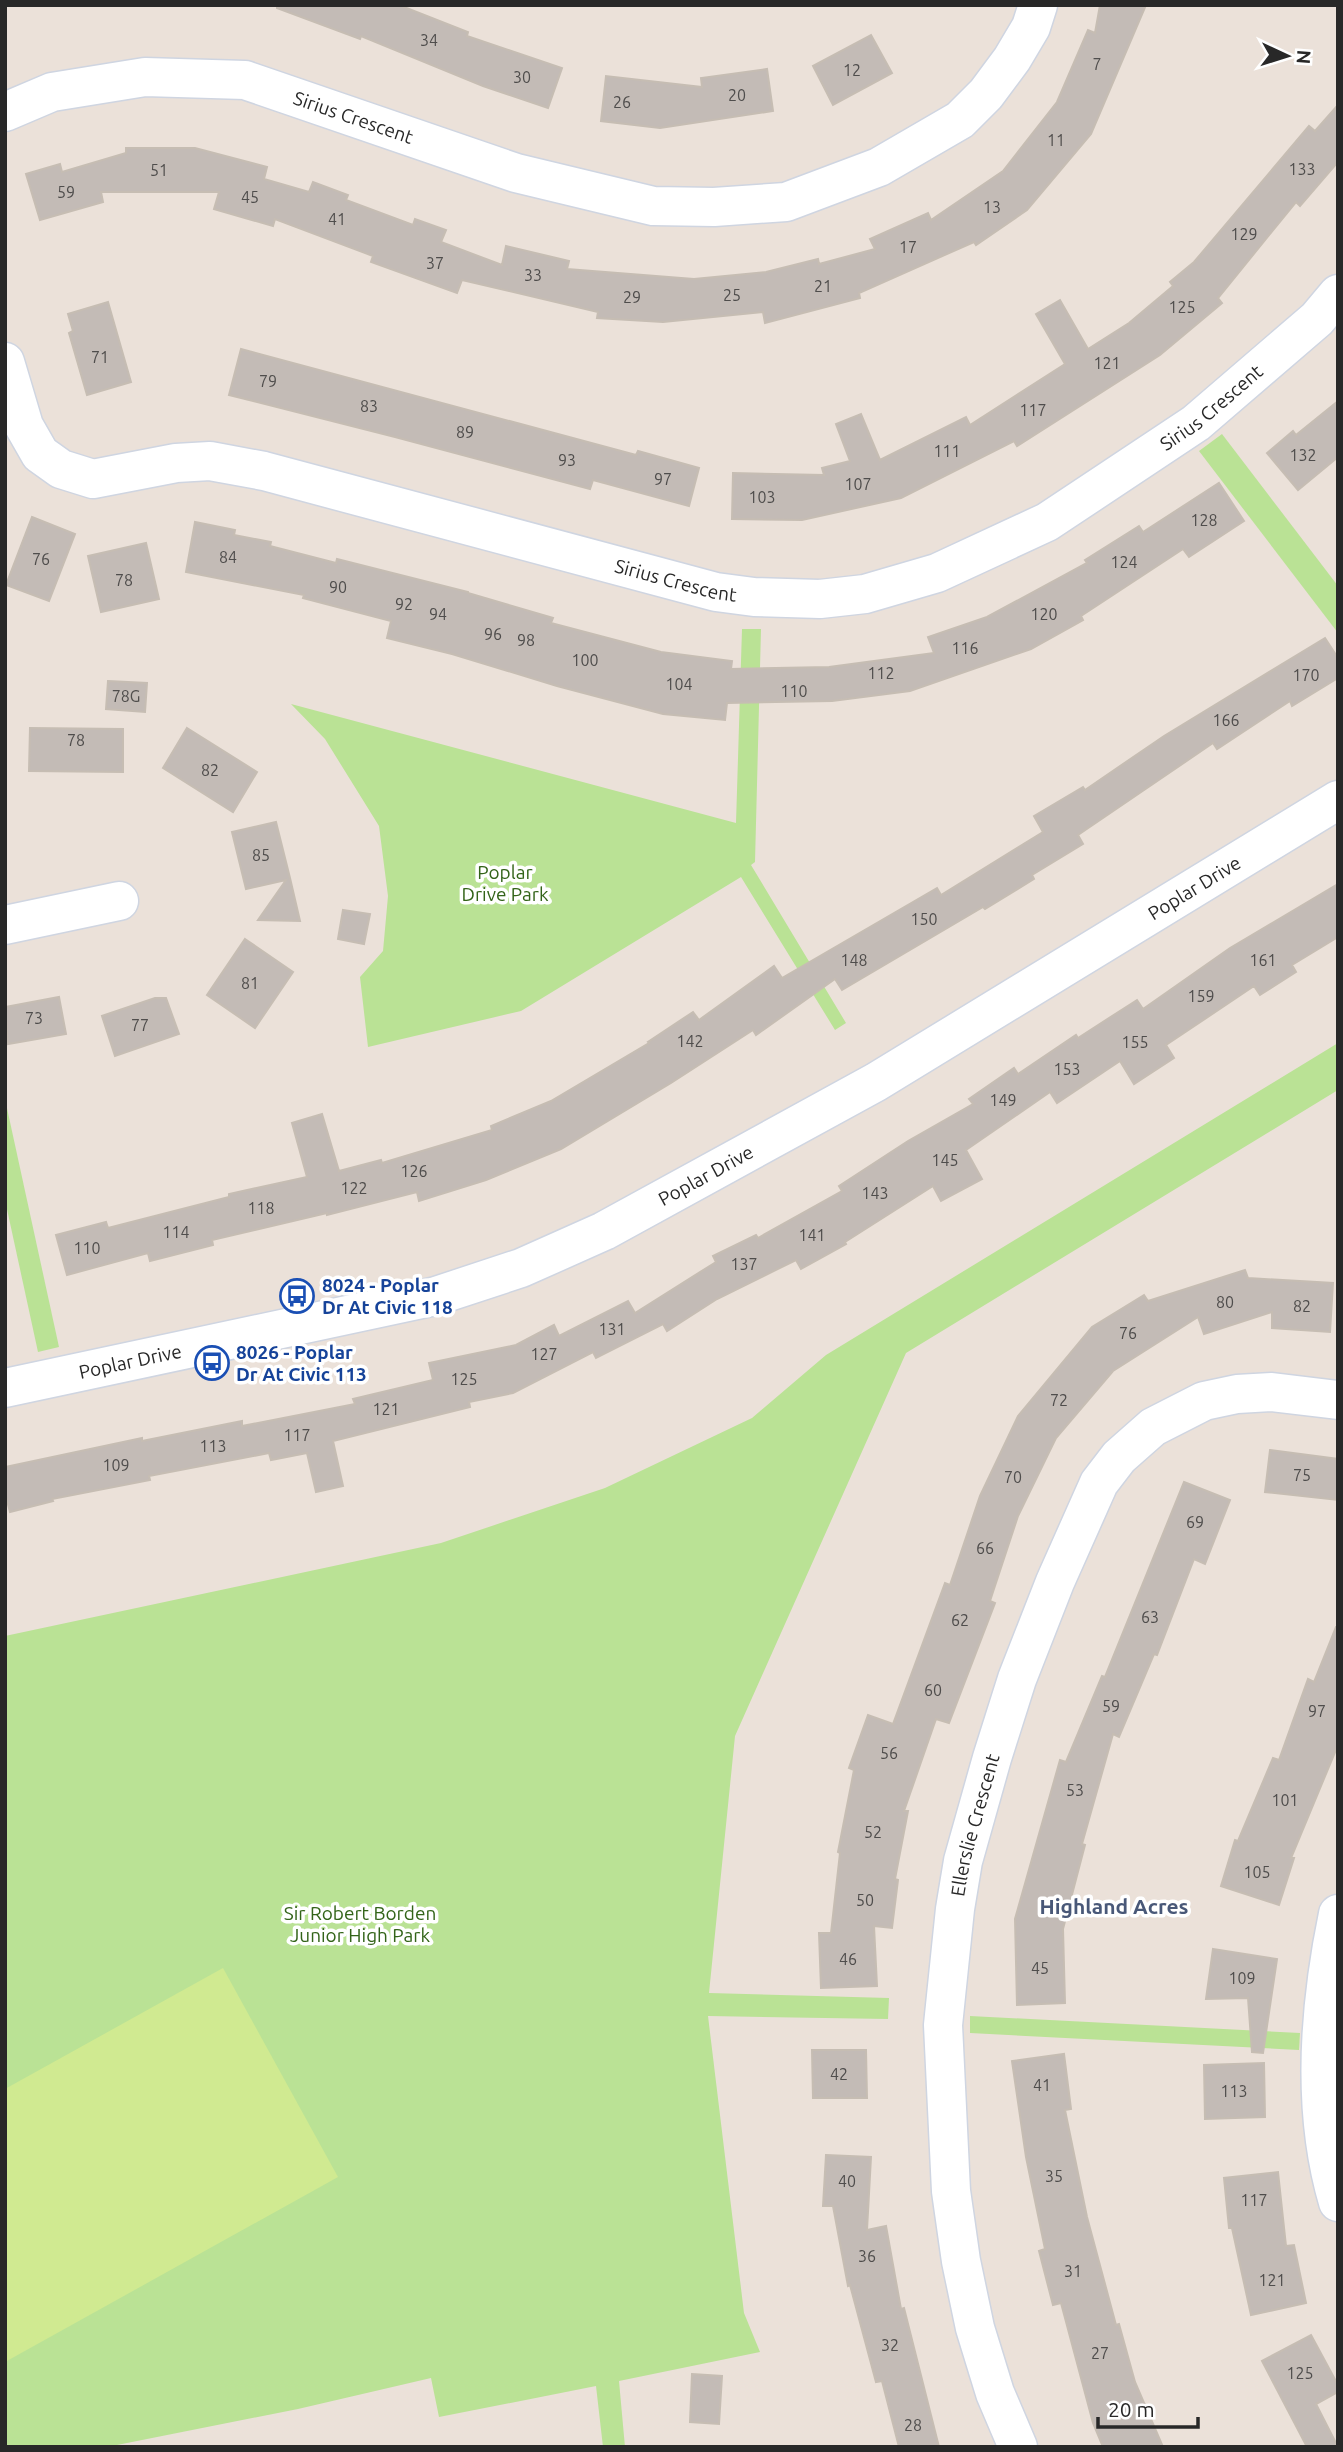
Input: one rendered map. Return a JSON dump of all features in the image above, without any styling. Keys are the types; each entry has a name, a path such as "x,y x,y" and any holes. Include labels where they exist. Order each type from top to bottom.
{"street":[{"name":"Sirius Crescent","path":"5,112 52,92 145,77 245,80 516,173 653,206 714,207 786,202 879,167 960,120 986,94 1012,59 1031,27 1038,5"},
{"name":"Sirius Crescent","path":"5,362 24,426 40,454 61,469 93,479 176,463 210,461 264,471 716,592 754,597 820,599 866,594 937,573 1047,522 1196,423 1317,319 1338,294"},
{"name":"Poplar Drive","path":"5,1388 436,1296 521,1268 604,1231 876,1082 1338,800"},
{"path":"5,925 119,901"},
{"name":"Ellerslie Crescent","path":"1017,2447 995,2393 975,2328 961,2261 951,2191 943,2025 954,1909 963,1861 992,1758 1017,1679 1055,1582 1099,1483 1118,1457 1153,1427 1203,1401 1237,1394 1272,1392 1338,1400"},
{"path":"1338,1914 1326,1986 1321,2042 1324,2122 1338,2202"}],"green space":[{"path":"1222,434 1338,586 1338,633 1199,451"},
{"name":"Poplar Drive Park","path":"742,629 761,629 755,862 751,865 846,1023 835,1030 741,877 521,1011 368,1047 360,977 383,951 388,896 379,826 325,739 291,704 736,823"},
{"name":"Sir Robert Borden Junior High Park","path":"1338,1043 1338,1090 906,1353 735,1736 709,1993 889,1998 888,2019 708,2016 744,2313 760,2352 619,2381 625,2447 603,2447 596,2386 439,2417 431,2378 298,2409 107,2447 5,2447 5,1636 441,1543 605,1488 752,1418 826,1355"},
{"path":"5,1099 59,1347 38,1352 5,1200"},
{"path":"223,1968 338,2177 5,2362 5,2089"},
{"path":"970,2016 1300,2033 1299,2050 970,2033"}],"building":[{"path":"277,5 399,5 468,32 467,36 562,68 548,108 483,86 361,36 360,39 277,8"},
{"path":"1100,5 1146,5 1091,134 1027,210 976,245 974,242 859,293 860,298 765,323 763,312 663,322 597,318 598,312 462,280 457,293 371,262 373,256 275,219 273,226 214,209 219,192 101,192 103,202 40,220 26,174 60,164 62,172 126,153 126,148 195,148 267,167 264,179 309,192 313,182 348,195 346,200 413,225 415,219 446,230 441,242 502,265 506,246 569,261 567,269 694,279 766,272 818,259 819,264 875,249 870,239 928,213 931,220 1003,171 1057,102 1088,30 1095,33"},
{"path":"871,35 892,73 833,105 813,66"},
{"path":"767,69 773,111 660,128 601,121 606,76 702,87 701,78"},
{"path":"1338,105 1338,162 1300,206 1296,202 1218,298 1222,303 1160,355 1017,446 1014,441 901,498 802,520 732,519 733,473 824,475 822,468 850,461 836,424 861,414 880,460 966,417 970,425 1065,364 1036,314 1060,300 1088,349 1129,323 1173,286 1170,282 1194,262 1309,126 1315,131"},
{"path":"108,302 131,382 87,395 69,333 73,331 68,314"},
{"path":"241,349 636,455 638,451 699,468 689,506 593,480 590,489 229,395"},
{"path":"1338,401 1338,457 1298,490 1267,453 1293,431 1296,435"},
{"path":"1219,483 1244,521 1189,557 1183,549 1081,616 1083,620 1031,649 910,691 832,701 727,703 725,720 663,714 557,686 452,654 387,638 391,621 303,598 304,595 186,572 195,522 235,530 234,535 271,542 270,546 336,563 337,559 468,592 553,618 551,623 661,652 732,661 731,669 829,667 934,653 928,637 987,617 1087,563 1085,560 1139,526 1143,532"},
{"path":"32,517 75,534 49,601 6,585"},
{"path":"146,543 159,599 101,612 88,556"},
{"path":"1325,638 1338,658 1338,678 1292,706 1290,701 1217,749 1213,743 1078,835 1083,844 1032,875 1034,879 985,909 983,907 842,990 835,979 756,1035 753,1030 561,1149 486,1180 419,1201 417,1192 212,1240 213,1245 150,1261 148,1253 67,1275 56,1235 106,1222 108,1228 229,1197 229,1194 307,1177 292,1123 322,1114 339,1171 381,1160 382,1163 492,1130 491,1126 551,1101 649,1043 693,1012 699,1020 774,966 782,978 937,888 941,895 1043,832 1034,816 1083,787 1085,790 1164,736"},
{"path":"108,681 147,683 145,712 106,709"},
{"path":"30,728 123,729 123,772 29,771"},
{"path":"187,728 257,772 233,812 163,768"},
{"path":"276,822 300,921 258,920 286,880 246,889 232,832"},
{"path":"1338,884 1338,937 1292,965 1296,972 1260,995 1254,986 1166,1045 1174,1058 1134,1084 1120,1061 1057,1103 1050,1092 966,1150 982,1179 941,1201 933,1186 845,1242 846,1244 801,1269 796,1260 717,1299 667,1331 663,1324 596,1358 593,1352 513,1393 469,1402 470,1407 333,1441 343,1486 316,1492 307,1453 271,1460 269,1453 149,1476 150,1480 52,1499 53,1501 10,1512 5,1493 5,1467 142,1438 142,1441 242,1421 242,1426 355,1404 353,1399 433,1380 429,1363 516,1345 554,1325 559,1336 628,1301 635,1313 716,1262 713,1256 756,1235 758,1238 842,1191 839,1186 908,1141 973,1104 969,1099 1014,1068 1018,1074 1076,1035 1078,1038 1137,1000 1143,1009 1230,948"},
{"path":"343,910 370,914 364,944 338,939"},
{"path":"245,939 293,972 255,1028 207,995"},
{"path":"59,997 66,1034 8,1044 5,1007"},
{"path":"155,998 166,998 179,1034 115,1056 102,1016"},
{"path":"1245,1270 1248,1278 1333,1283 1330,1332 1272,1328 1272,1312 1204,1334 1198,1317 1113,1371 1056,1438 1018,1516 990,1601 995,1603 949,1723 936,1719 904,1811 908,1811 895,1879 898,1880 892,1928 874,1926 877,1986 821,1988 819,1933 831,1933 838,1852 854,1770 849,1768 868,1715 893,1724 945,1583 950,1585 980,1496 1018,1416 1092,1327 1144,1295 1148,1301"},
{"path":"1270,1450 1338,1459 1338,1500 1265,1492"},
{"path":"1184,1482 1230,1500 1205,1564 1194,1559 1157,1655 1154,1654 1119,1737 1113,1734 1082,1844 1085,1845 1063,1929 1065,2003 1017,2005 1015,1919 1060,1760 1066,1762 1102,1676 1105,1677"},
{"path":"1336,1627 1338,1745 1291,1858 1294,1858 1279,1905 1221,1886 1235,1840 1238,1841 1273,1758 1279,1760 1308,1679 1314,1682"},
{"path":"1213,1949 1277,1959 1263,2053 1252,2052 1248,1998 1206,1999"},
{"path":"812,2050 866,2050 867,2098 813,2098"},
{"path":"1064,2054 1071,2109 1065,2110 1087,2217 1116,2325 1119,2324 1135,2382 1163,2447 1103,2447 1093,2423 1061,2303 1053,2305 1039,2251 1045,2249 1026,2157 1012,2061"},
{"path":"1264,2063 1265,2117 1205,2119 1204,2065"},
{"path":"826,2155 871,2157 867,2230 886,2226 901,2309 904,2308 939,2447 899,2447 882,2381 876,2382 850,2285 848,2286 833,2206 823,2206"},
{"path":"1278,2172 1286,2246 1294,2245 1306,2303 1251,2315 1232,2228 1229,2228 1224,2178"},
{"path":"1311,2335 1338,2385 1338,2392 1316,2404 1338,2447 1307,2447 1262,2361"},
{"path":"692,2374 722,2376 719,2424 690,2422"}],"place":[{"name":"8024 - Poplar Dr At Civic 118","path":"297,1296"},
{"name":"8026 - Poplar Dr At Civic 113","path":"212,1363"}],"district":[{"name":"Highland Acres","path":"1114,1906"}]}
